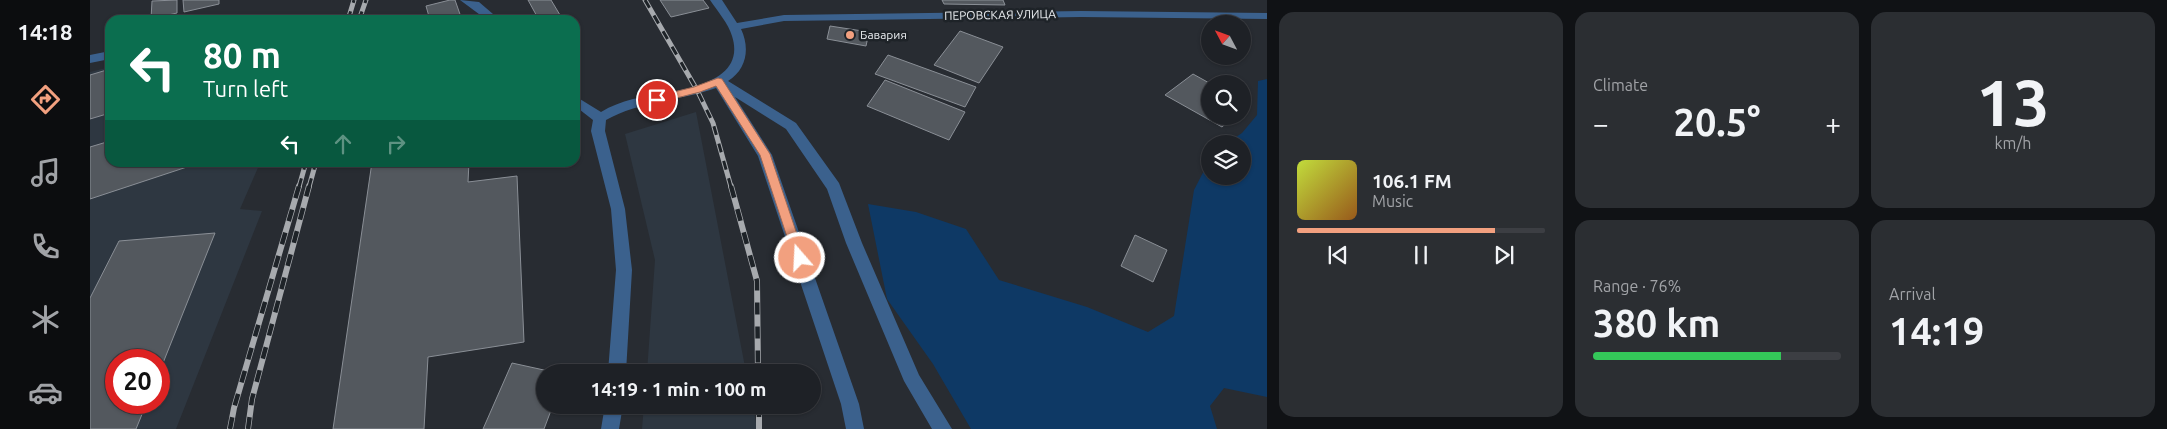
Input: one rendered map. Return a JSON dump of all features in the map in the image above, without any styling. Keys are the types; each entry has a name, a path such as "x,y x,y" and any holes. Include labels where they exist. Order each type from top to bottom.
{"street":[{"path":"466,0 475,4 488,15"},
{"path":"600,118 620,106 675,96 718,81 732,72 739,58 740,44 734,27 716,0"},
{"path":"1077,0 1081,14"},
{"name":"ПЕРОВСКАЯ УЛИЦА","path":"734,27 784,18 1081,14 1267,16"},
{"path":"90,59 105,56"},
{"path":"718,81 765,154 850,404 855,429"},
{"path":"718,81 791,126 834,187 854,243 913,381 943,429"},
{"path":"580,104 600,118"},
{"path":"600,118 598,131 618,210 624,270 618,364"},
{"path":"610,429 612,414"}],"shaded area":[{"path":"105,68 105,167 258,167 240,209 262,211 176,429 90,429 90,72"},
{"path":"1267,79 1267,397 1224,388 1210,406 1217,429 971,429 933,364 887,299 868,204 916,212 966,229 999,280 1087,307 1148,332 1174,316 1194,190 1201,176 1201,185 1251,185 1251,135 1239,135 1249,125 1251,125 1257,115 1258,81"},
{"path":"696,112 744,364 648,364 655,260 625,134"},
{"path":"643,414 754,414 757,429 642,429"}],"building":[{"path":"177,0 177,13 151,15 152,1"},
{"path":"183,0 219,0 219,4 184,12"},
{"path":"455,0 460,15 429,15 426,6"},
{"path":"528,0 551,0 560,15 536,15"},
{"path":"660,0 703,0 709,8 671,17"},
{"path":"942,0 1003,0 1005,5 944,4"},
{"path":"830,26 869,32 866,46 827,39"},
{"path":"960,31 1003,47 979,83 934,65"},
{"path":"888,55 976,87 965,107 875,74"},
{"path":"105,70 105,114 90,119 90,75"},
{"path":"1193,74 1201,78 1201,115 1165,95"},
{"path":"885,80 965,112 949,140 867,106"},
{"path":"105,142 105,167 187,167 90,199 90,147"},
{"path":"371,167 469,167 468,182 517,176 524,342 428,357 424,429 333,429"},
{"path":"215,233 169,349 105,349 105,414 142,414 136,429 90,429 90,298 119,241"},
{"path":"1135,235 1167,250 1153,282 1121,266"},
{"path":"512,363 536,368 536,414 550,414 544,429 483,429"}],"railway":[{"path":"350,15 354,0"},
{"path":"361,15 366,0"},
{"path":"645,0 697,90 713,123 731,187"},
{"path":"299,187 305,167"},
{"path":"309,187 315,167"},
{"path":"230,429 234,408 299,186"},
{"path":"248,429 252,399 309,186"},
{"path":"731,186 757,281 758,364"},
{"path":"759,414 759,429"}],"place":[{"name":"Бавария","path":"850,35"}],"route":[{"path":"657,100 697,90 718,81 765,154 800,258"}]}
